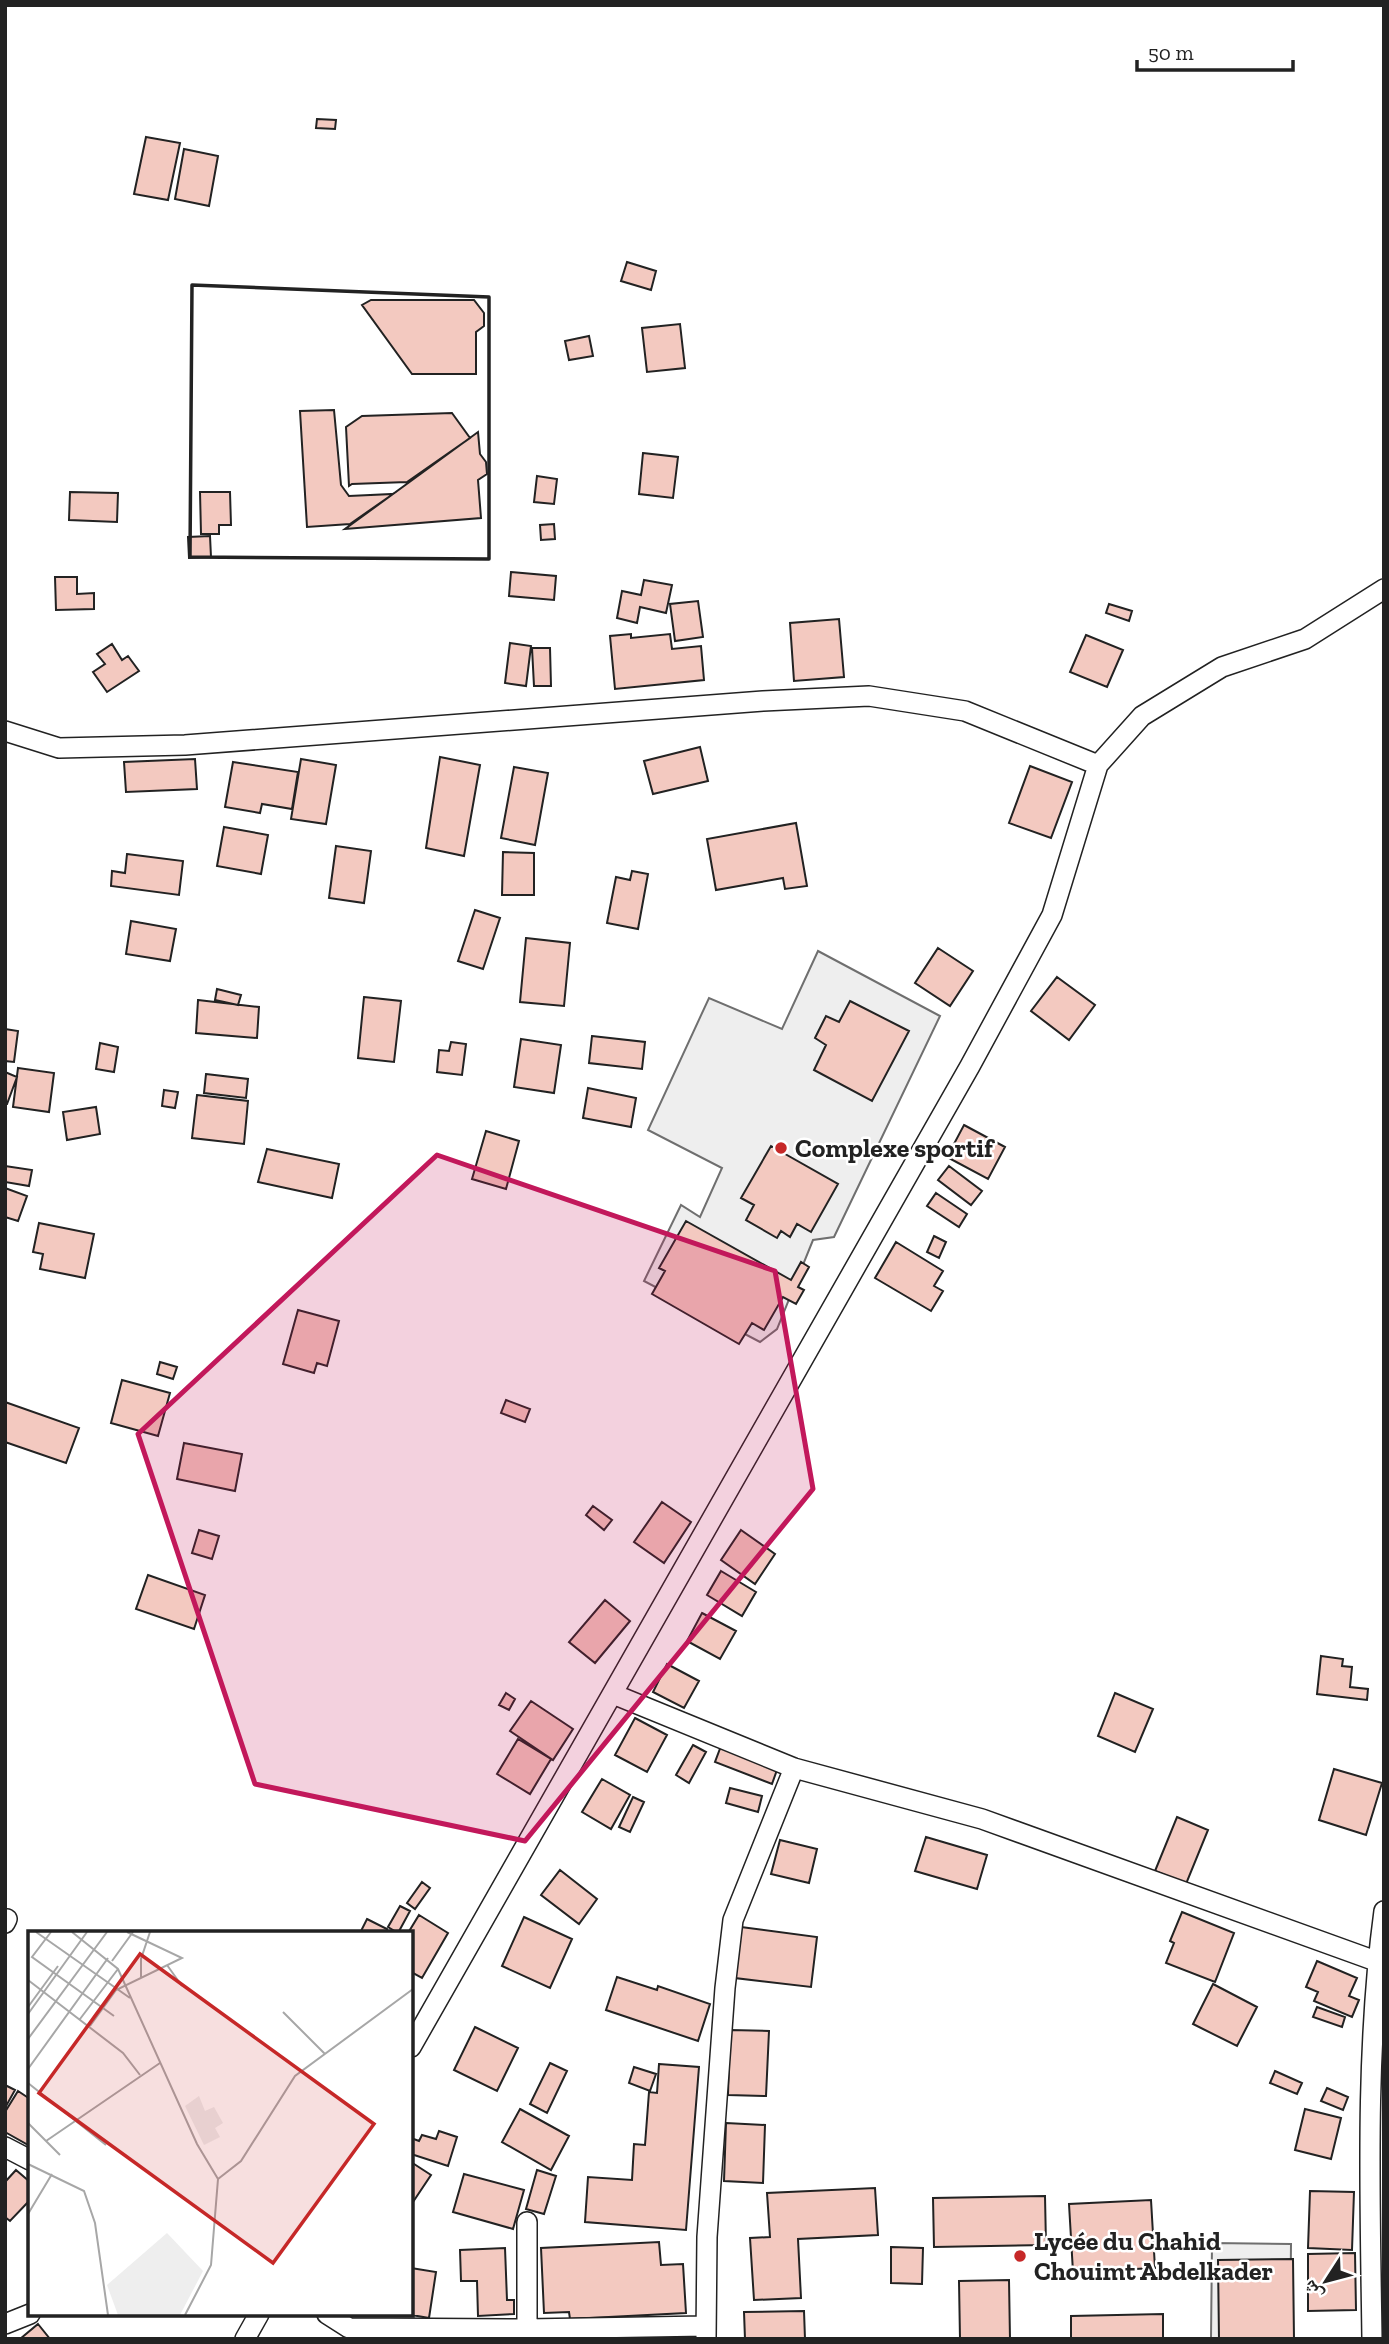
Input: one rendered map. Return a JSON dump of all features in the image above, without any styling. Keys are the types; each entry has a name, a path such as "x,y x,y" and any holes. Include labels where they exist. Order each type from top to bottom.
{"street":[{"path":"413,2044 970,1066 1052,915 1098,765 1143,716 1222,667 1305,639 1384,589"},
{"path":"5,731 59,748 186,744 763,701 869,696 965,711 1098,765"},
{"path":"613,1694 794,1768 982,1819 1380,1963"},
{"path":"330,2316 349,2327 527,2334 705,2333 707,2236 725,1989 733,1920 794,1768"},
{"path":"1371,2339 1370,2153 1384,1911"},
{"path":"5,2147 28,2159"},
{"path":"527,2222 527,2334"},
{"path":"5,2324 28,2315"},
{"path":"246,2339 258,2316"}],"highlighted area":[{"path":"437,1155 775,1271 813,1489 525,1841 255,1784 138,1434"}],"shaded area":[{"name":"Complexe sportif","path":"818,951 940,1016 834,1237 813,1240 777,1329 760,1342 644,1281 681,1205 700,1217 722,1168 648,1130 709,998 782,1029"},
{"path":"1212,2243 1291,2244 1290,2339 1211,2339"}],"building":[{"path":"317,119 336,120 335,129 316,128"},
{"path":"146,137 180,143 168,200 134,194"},
{"path":"184,149 218,156 209,206 175,199"},
{"path":"627,262 656,271 651,290 621,281"},
{"path":"371,300 474,300 484,313 484,326 476,332 476,374 412,374 362,305"},
{"path":"680,324 685,368 647,372 642,328"},
{"path":"589,336 593,356 569,360 565,341"},
{"path":"334,410 341,485 349,496 393,494 350,524 307,527 300,411"},
{"path":"452,413 470,438 407,482 349,486 346,427 362,416"},
{"path":"478,432 480,454 486,462 487,474 478,480 481,518 345,529"},
{"path":"643,453 678,457 673,498 639,494"},
{"path":"537,476 557,479 554,504 534,502"},
{"path":"70,492 118,493 117,522 69,520"},
{"path":"200,492 230,492 231,525 219,525 219,534 201,534"},
{"path":"554,524 555,539 541,540 540,525"},
{"path":"210,536 211,557 189,558 188,537"},
{"path":"511,572 556,576 554,600 509,596"},
{"path":"55,577 77,577 77,594 94,593 94,609 56,610"},
{"path":"644,580 672,585 666,613 640,607 637,623 617,618 622,591 641,595"},
{"path":"698,601 703,637 675,641 670,604"},
{"path":"1109,604 1132,611 1129,621 1106,613"},
{"path":"839,619 844,677 794,681 790,623"},
{"path":"631,634 631,638 670,634 672,649 701,646 704,680 615,689 610,636"},
{"path":"1086,635 1123,650 1107,687 1070,672"},
{"path":"510,643 531,646 526,686 505,683"},
{"path":"112,644 122,660 128,656 139,671 107,692 93,672 105,664 97,654"},
{"path":"532,648 550,648 551,686 534,686"},
{"path":"700,747 708,781 653,794 644,761"},
{"path":"440,757 480,765 464,856 426,848"},
{"path":"195,759 197,789 126,792 124,762"},
{"path":"301,759 336,765 326,824 291,819"},
{"path":"233,762 298,772 292,809 262,804 260,813 225,807"},
{"path":"1030,766 1072,782 1051,838 1009,823"},
{"path":"514,767 548,773 535,845 501,838"},
{"path":"796,823 807,886 785,889 783,878 716,890 707,839"},
{"path":"224,827 268,835 261,874 217,866"},
{"path":"336,846 371,851 364,903 329,898"},
{"path":"503,852 534,853 534,895 502,895"},
{"path":"127,854 183,861 179,895 111,886 112,871 125,873"},
{"path":"632,871 648,874 638,929 607,923 616,877 630,880"},
{"path":"475,910 500,918 483,969 458,961"},
{"path":"131,921 176,929 170,961 126,954"},
{"path":"526,938 570,943 564,1006 520,1002"},
{"path":"938,948 973,971 950,1006 915,983"},
{"path":"1057,977 1095,1005 1069,1040 1031,1011"},
{"path":"217,989 241,995 238,1005 215,1000"},
{"path":"364,997 401,1001 394,1062 358,1058"},
{"path":"198,1000 259,1007 257,1038 196,1033"},
{"path":"850,1001 909,1031 872,1101 814,1070 826,1045 815,1038 826,1016 839,1022"},
{"path":"5,1029 18,1031 14,1062 5,1061"},
{"path":"592,1036 645,1042 642,1069 589,1063"},
{"path":"521,1039 561,1045 554,1093 514,1087"},
{"path":"451,1042 466,1044 462,1075 437,1072 439,1050 449,1051"},
{"path":"100,1043 118,1047 114,1072 96,1069"},
{"path":"18,1068 54,1073 49,1112 13,1107"},
{"path":"5,1072 17,1077 7,1104 5,1104"},
{"path":"206,1074 248,1079 246,1098 204,1093"},
{"path":"588,1088 636,1098 631,1127 583,1118"},
{"path":"164,1090 178,1092 175,1108 162,1106"},
{"path":"197,1095 248,1101 244,1144 192,1138"},
{"path":"96,1107 100,1134 67,1140 63,1112"},
{"path":"964,1125 1005,1147 988,1179 947,1157"},
{"path":"486,1131 519,1141 506,1189 472,1179"},
{"path":"771,1146 838,1184 811,1232 797,1224 790,1237 781,1231 777,1238 746,1220 754,1205 741,1198"},
{"path":"267,1149 339,1164 332,1198 258,1182"},
{"path":"5,1166 32,1170 29,1186 5,1182"},
{"path":"949,1166 982,1191 971,1205 938,1180"},
{"path":"5,1188 27,1196 18,1221 5,1217"},
{"path":"936,1193 967,1214 959,1227 927,1206"},
{"path":"686,1221 791,1280 801,1262 809,1267 798,1287 804,1290 796,1304 783,1297 764,1330 752,1323 739,1344 652,1294 665,1271 659,1268"},
{"path":"39,1223 94,1234 85,1278 40,1269 43,1254 33,1252"},
{"path":"934,1236 946,1242 939,1258 927,1252"},
{"path":"896,1242 943,1271 934,1286 943,1291 931,1311 875,1278"},
{"path":"298,1310 339,1321 327,1366 317,1363 314,1373 283,1364"},
{"path":"160,1362 177,1367 173,1379 157,1374"},
{"path":"122,1380 170,1393 158,1436 111,1423"},
{"path":"506,1400 530,1409 525,1422 501,1413"},
{"path":"5,1402 79,1428 66,1463 5,1442"},
{"path":"184,1443 242,1454 235,1491 177,1479"},
{"path":"662,1502 691,1522 664,1563 634,1542"},
{"path":"593,1506 612,1520 604,1530 586,1515"},
{"path":"199,1530 219,1536 212,1559 192,1553"},
{"path":"741,1530 775,1554 755,1584 721,1560"},
{"path":"721,1571 756,1592 742,1616 707,1595"},
{"path":"148,1575 205,1595 194,1629 136,1609"},
{"path":"605,1600 630,1621 595,1663 569,1642"},
{"path":"702,1613 736,1631 720,1659 687,1641"},
{"path":"1321,1656 1343,1659 1342,1666 1352,1667 1350,1687 1368,1689 1367,1700 1317,1694"},
{"path":"667,1664 699,1681 684,1708 653,1692"},
{"path":"506,1693 515,1699 509,1710 499,1705"},
{"path":"1115,1693 1153,1709 1135,1752 1098,1736"},
{"path":"531,1701 573,1729 553,1760 510,1731"},
{"path":"635,1718 667,1735 647,1772 615,1755"},
{"path":"518,1739 551,1759 530,1794 497,1774"},
{"path":"693,1745 706,1752 689,1783 676,1775"},
{"path":"721,1746 778,1767 772,1784 715,1762"},
{"path":"1334,1769 1382,1783 1366,1835 1319,1820"},
{"path":"602,1779 630,1795 611,1829 582,1812"},
{"path":"730,1788 762,1796 758,1812 726,1803"},
{"path":"633,1797 644,1802 630,1832 619,1827"},
{"path":"1177,1817 1208,1830 1186,1884 1155,1871"},
{"path":"926,1837 987,1855 977,1889 915,1871"},
{"path":"780,1840 817,1849 809,1883 771,1874"},
{"path":"560,1870 597,1899 579,1924 541,1895"},
{"path":"422,1882 430,1888 415,1909 407,1903"},
{"path":"400,1906 410,1911 399,1931 388,1927"},
{"path":"1182,1912 1234,1933 1215,1982 1166,1963 1174,1943 1170,1941"},
{"path":"419,1915 448,1933 422,1978 413,1973 413,1931 409,1931"},
{"path":"524,1917 572,1939 550,1988 502,1966"},
{"path":"367,1919 387,1929 386,1931 361,1931"},
{"path":"741,1927 817,1937 811,1987 735,1978"},
{"path":"1317,1961 1357,1978 1349,1996 1359,2000 1352,2017 1314,2001 1318,1992 1306,1987"},
{"path":"617,1977 657,1990 658,1986 710,2004 698,2041 606,2010"},
{"path":"1213,1984 1257,2007 1237,2046 1193,2024"},
{"path":"1317,2007 1345,2017 1342,2027 1313,2017"},
{"path":"475,2027 518,2048 497,2091 454,2070"},
{"path":"730,2030 769,2031 766,2096 728,2095"},
{"path":"550,2063 567,2071 547,2113 530,2104"},
{"path":"659,2064 699,2067 686,2230 585,2222 588,2177 632,2180 634,2144 645,2145 649,2092 657,2093"},
{"path":"634,2067 656,2074 650,2091 629,2083"},
{"path":"1275,2071 1302,2083 1297,2094 1270,2083"},
{"path":"5,2085 15,2090 5,2108"},
{"path":"1327,2088 1348,2097 1343,2110 1321,2101"},
{"path":"18,2091 28,2098 28,2145 5,2132 5,2112"},
{"path":"520,2109 569,2136 551,2170 502,2142"},
{"path":"1305,2109 1341,2118 1331,2159 1295,2150"},
{"path":"726,2123 765,2125 763,2183 724,2181"},
{"path":"439,2131 457,2137 448,2166 413,2155 413,2139 419,2141 422,2135 436,2139"},
{"path":"413,2163 431,2175 413,2202"},
{"path":"16,2170 28,2180 28,2202 10,2221 5,2217 5,2182"},
{"path":"537,2170 556,2176 544,2214 526,2209"},
{"path":"464,2174 524,2190 513,2229 453,2212"},
{"path":"875,2188 878,2235 798,2239 801,2298 754,2300 750,2238 770,2237 767,2193"},
{"path":"1310,2191 1354,2192 1352,2250 1308,2248"},
{"path":"1045,2196 1046,2245 934,2247 933,2198"},
{"path":"1151,2200 1155,2268 1073,2272 1069,2204"},
{"path":"659,2242 661,2265 683,2264 686,2313 570,2319 569,2312 544,2313 541,2248"},
{"path":"891,2247 923,2248 922,2284 891,2283"},
{"path":"505,2248 507,2300 514,2300 514,2314 478,2316 477,2281 461,2281 460,2250"},
{"path":"1355,2253 1356,2310 1308,2311 1308,2254"},
{"path":"1293,2259 1294,2339 1219,2339 1218,2260"},
{"path":"413,2268 436,2272 429,2318 413,2315"},
{"path":"1009,2280 1010,2339 960,2339 959,2281"},
{"path":"804,2311 805,2339 745,2339 744,2312"},
{"path":"1163,2314 1163,2339 1071,2339 1071,2316"},
{"path":"38,2324 50,2339 20,2339"}],"wall":[{"path":"192,285 489,297 489,559 190,557 192,285"}],"place":[{"name":"Complexe sportif","path":"781,1148"},
{"name":"Lycée du Chahid Chouimt Abdelkader","path":"1020,2256"}]}
